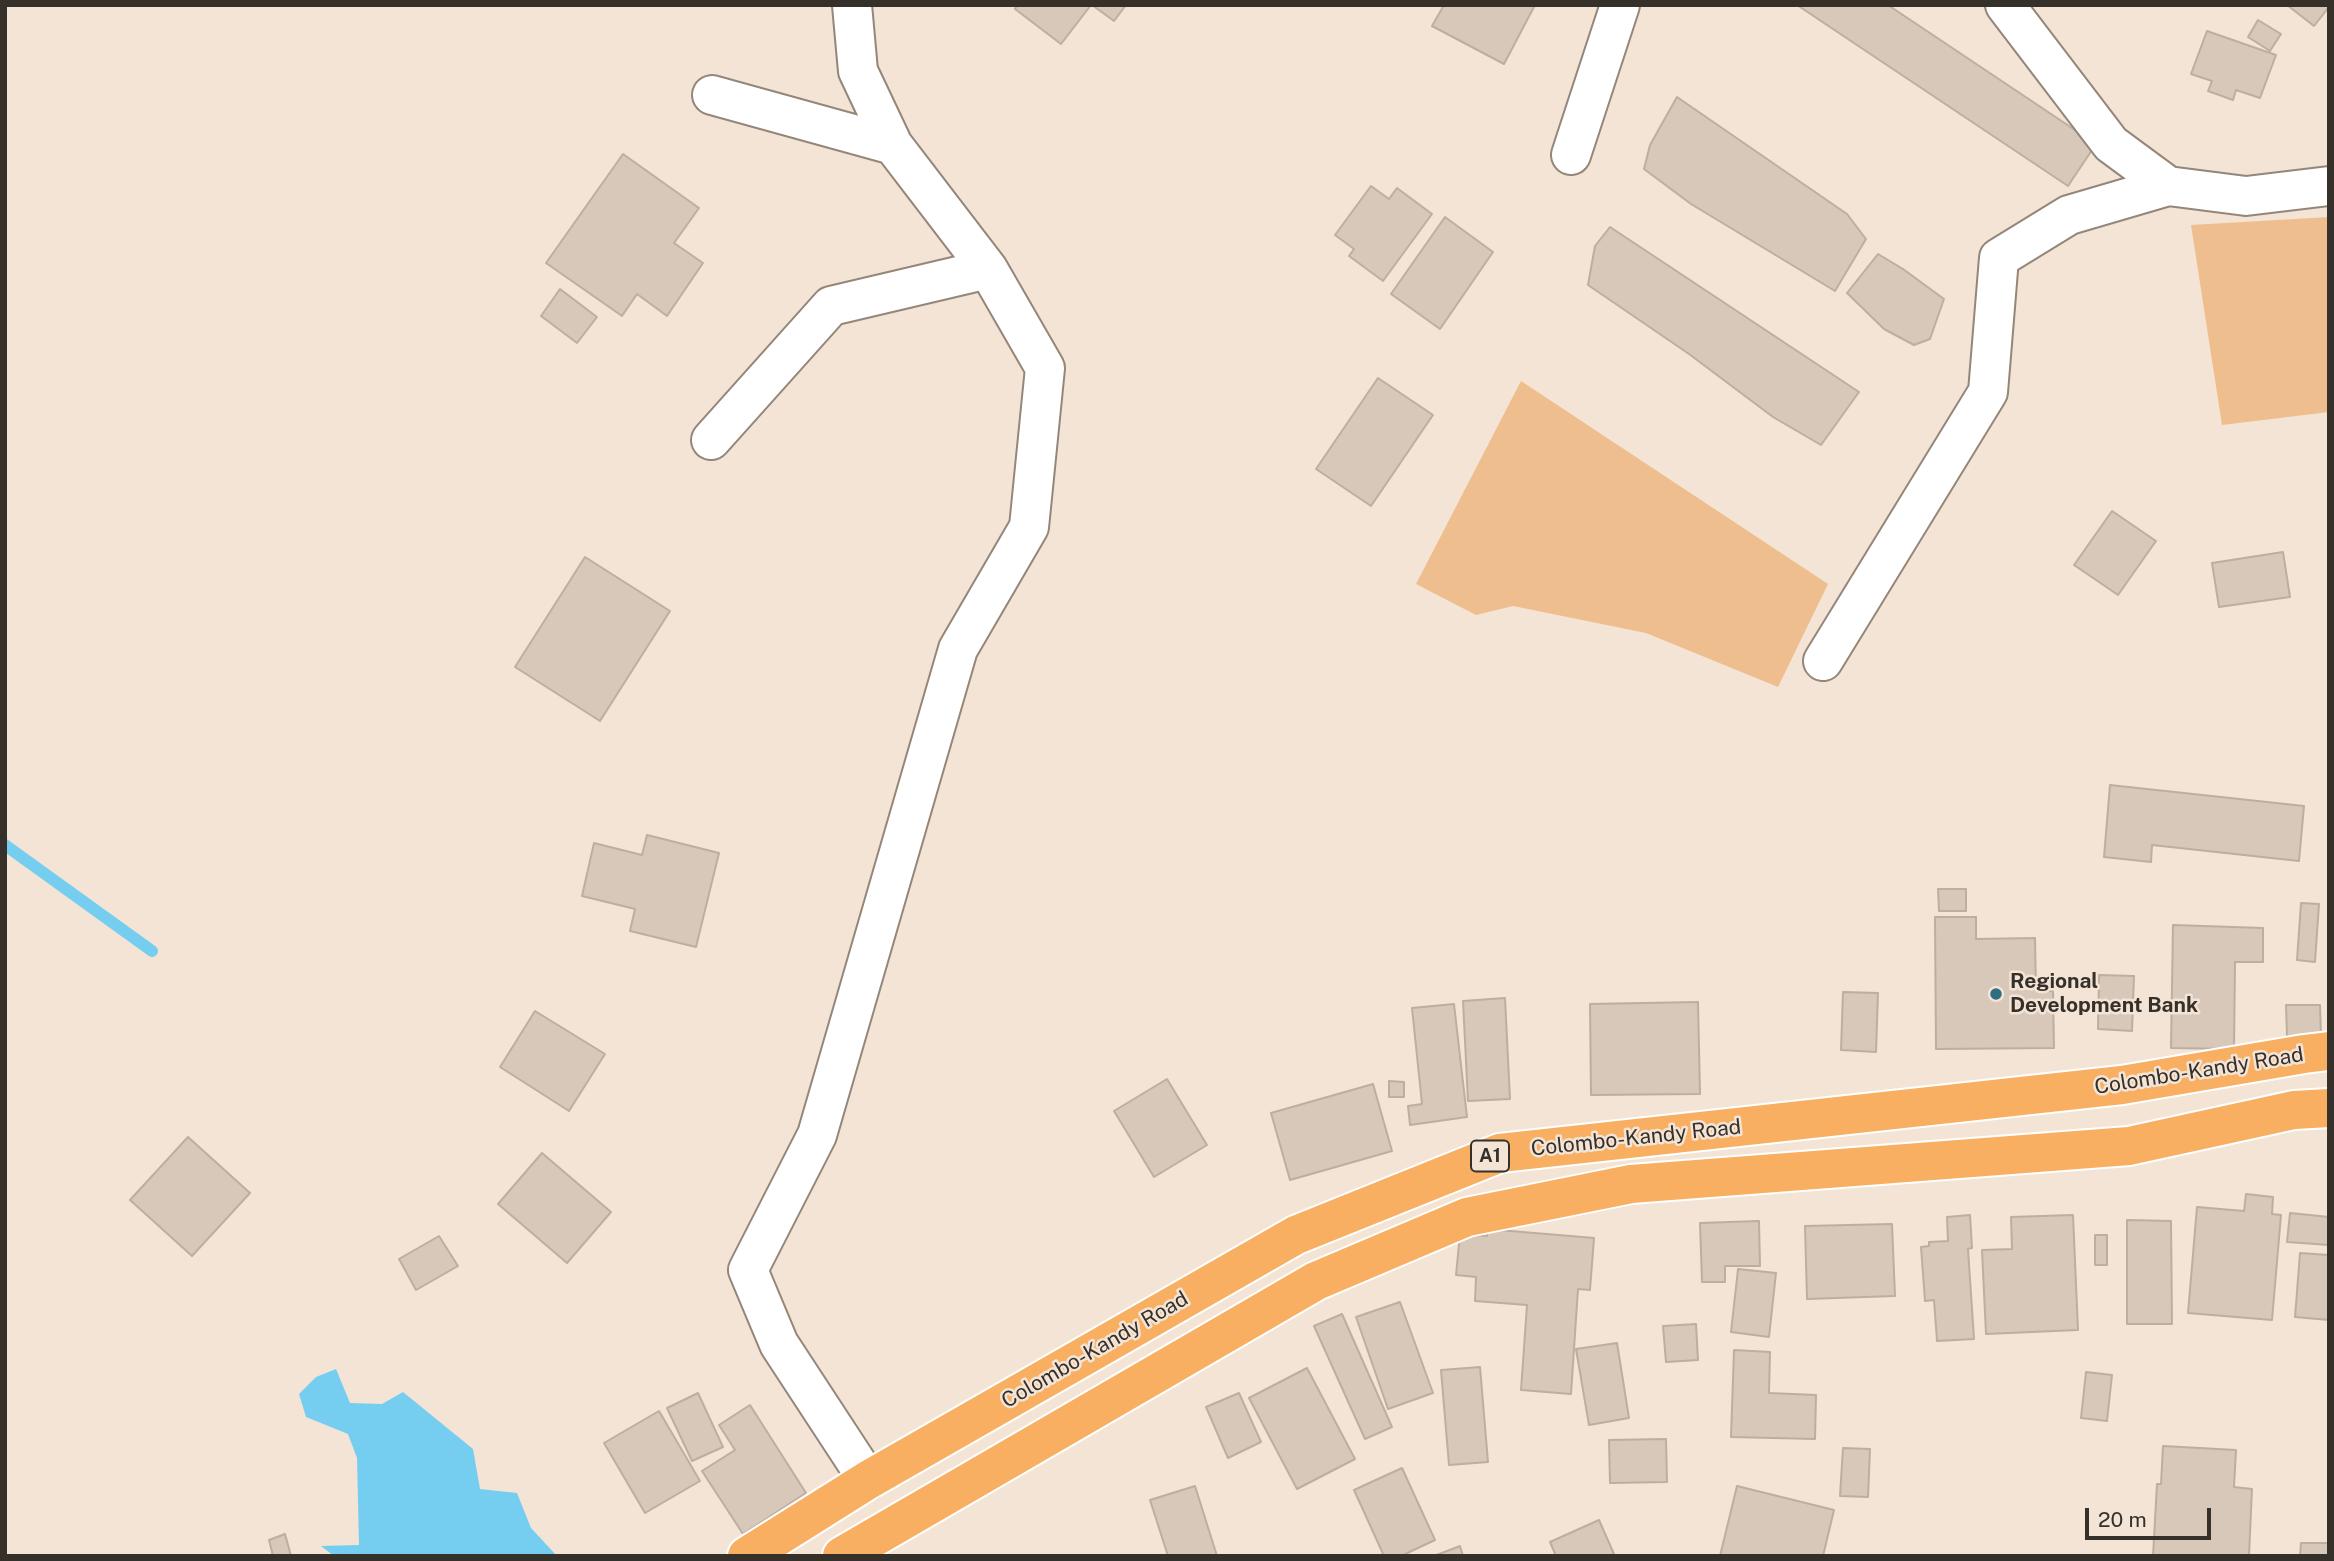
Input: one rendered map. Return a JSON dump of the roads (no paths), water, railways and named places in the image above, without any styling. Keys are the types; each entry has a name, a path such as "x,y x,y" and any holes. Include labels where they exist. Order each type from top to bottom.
{"highway":[{"name":"Colombo-Kandy Road","path":"747,1556 786,1546 868,1480 1296,1235 1500,1153 2122,1085 2329,1051"},
{"path":"2122,1085 2129,1146"},
{"path":"842,1556 1316,1281 1467,1217 1631,1184 2129,1146 2294,1110 2329,1108"}],"street":[{"path":"852,5 858,71 893,145 988,269 1045,368 1028,527 958,649 817,1135 748,1270 779,1344 868,1480"},
{"path":"1571,155 1620,5"},
{"path":"2005,5 2111,144 2168,186"},
{"path":"712,95 893,145"},
{"path":"1823,661 1988,392 1999,258 2068,215 2168,186 2246,196 2329,186"},
{"path":"711,440 831,306 988,269"}],"water":[{"path":"336,1369 350,1403 382,1404 403,1392 473,1449 480,1489 517,1493 531,1528 557,1556 334,1556 321,1546 359,1545 357,1458 348,1434 306,1417 299,1394 316,1377"}],"waterway":[{"path":"5,845 152,951"}],"place":[{"name":"Regional Development Bank","path":"1996,994"}]}
